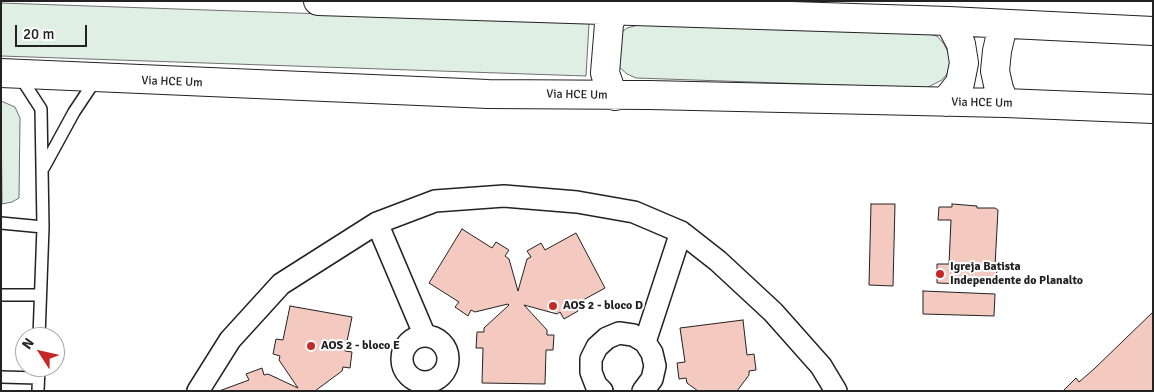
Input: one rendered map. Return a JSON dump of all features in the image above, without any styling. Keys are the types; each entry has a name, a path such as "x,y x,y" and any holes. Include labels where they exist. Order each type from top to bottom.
{"main road":[{"path":"318,1 949,22 1153,31"},
{"path":"614,11 608,24 605,73 615,96"},
{"path":"945,102 960,83 964,63 961,44 949,22"},
{"path":"1003,24 995,71 998,89 1005,103"},
{"name":"Via HCE Um","path":"10,74 488,94 1005,103 1153,109"}],"street":[{"path":"198,391 230,340 282,284 376,223 436,201 504,196 577,202 634,212 680,232 718,261 773,312 821,366 836,391"},
{"path":"376,223 425,336"},
{"path":"644,342 680,232"},
{"path":"602,391 596,385 591,372 591,359 597,346 607,338 620,333 633,335 644,342 652,353 655,366 652,379 643,391"}],"lane":[{"path":"10,74 41,109 43,227 39,327"},
{"path":"43,168 74,112 96,78"},
{"path":"1,223 43,227"},
{"path":"1,295 40,295"},
{"path":"1,377 15,375"},
{"path":"38,377 38,391"}],"green space":[{"path":"1,3 589,23 586,76 1,56"},
{"path":"638,25 929,34 937,36 944,44 949,54 950,65 947,74 942,80 926,88 636,78 627,74 618,66 619,34 627,28"},
{"path":"1,101 15,107 20,118 19,198 2,204"}],"building":[{"path":"871,204 895,204 893,286 869,285"},
{"name":"Igreja Batista Independente do Planalto","path":"952,204 977,206 977,208 995,208 998,210 995,266 997,266 996,285 937,283 937,264 949,264 951,220 938,220 939,207 952,207"},
{"name":"AOS 2 - bloco D","path":"462,229 492,248 496,242 509,250 505,256 509,259 518,291 527,259 531,257 527,251 541,243 545,250 576,233 605,288 574,305 578,311 564,319 560,312 557,314 524,305 547,330 547,335 554,335 553,350 546,350 545,384 482,383 483,348 476,348 477,332 484,332 484,328 509,305 475,312 471,310 468,316 455,307 459,302 429,283"},
{"name":"Igreja Batista Independente do Planalto","path":"923,291 995,294 994,316 923,314"},
{"name":"AOS 2 - bloco E","path":"290,306 352,317 345,351 352,352 350,368 343,367 342,371 315,391 219,391 249,380 246,374 262,368 264,375 268,374 298,388 279,360 280,356 273,354 276,339 283,340"},
{"path":"1153,312 1153,391 1063,391 1076,378 1079,382 1094,369"},
{"path":"743,320 747,355 754,354 756,370 749,371 749,375 737,391 698,391 687,383 686,378 679,379 677,363 685,362 680,328"}],"place":[{"name":"Igreja Batista Independente do Planalto","path":"940,274"},
{"name":"AOS 2 - bloco D","path":"553,306"},
{"name":"AOS 2 - bloco E","path":"311,346"}]}
